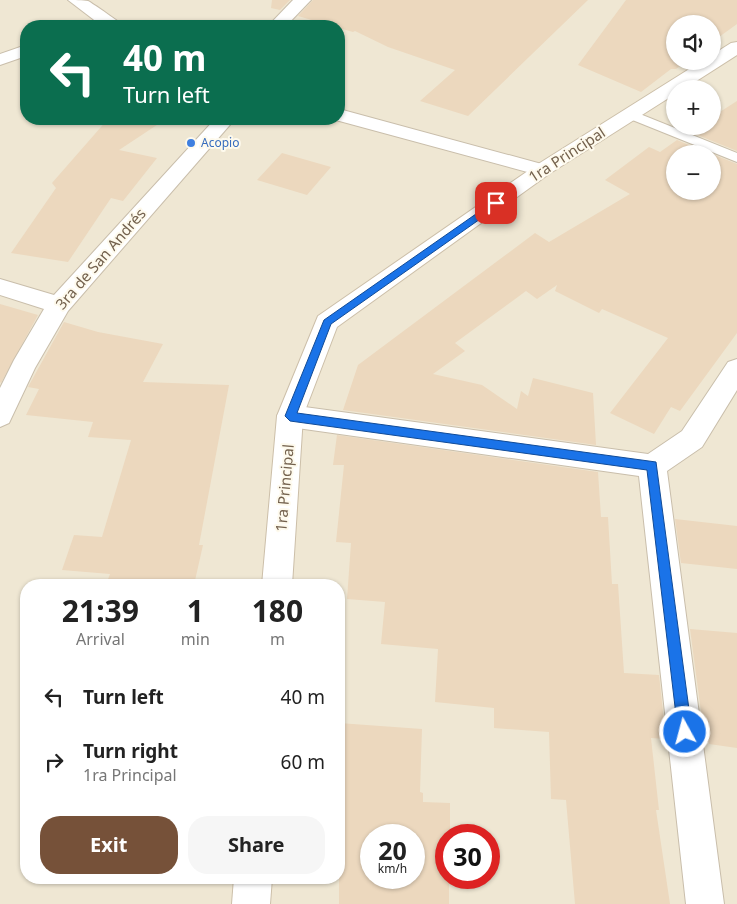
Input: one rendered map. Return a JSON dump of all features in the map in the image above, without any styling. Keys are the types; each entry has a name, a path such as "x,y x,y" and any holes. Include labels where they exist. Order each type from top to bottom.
{"street":[{"path":"76,0 104,20"},
{"path":"282,20 303,0"},
{"name":"1ra Principal","path":"277,579 290,416 327,322 542,170 737,47"},
{"path":"0,60 20,52"},
{"path":"345,117 542,170"},
{"name":"3ra de San Andrés","path":"0,416 24,367 59,305 220,125"},
{"path":"0,287 59,305"},
{"path":"290,416 652,466 692,439 737,369"},
{"path":"652,466 706,904"},
{"path":"251,904 253,884"}],"lane":[{"path":"630,114 737,158"}],"shaded area":[{"path":"0,0 737,0 737,904 0,904"}],"building":[{"path":"272,0 290,0 280,10 271,8"},
{"path":"313,0 588,0 468,116 420,101 455,70 388,47 355,31 345,30 345,20 312,20 298,16"},
{"path":"626,0 737,0 737,24 721,36 721,15 666,15 666,70 670,70 641,92 578,65"},
{"path":"737,101 737,151 697,135 721,135 721,111"},
{"path":"103,125 157,125 119,150 157,158 123,201 111,198 68,262 11,253 56,188 52,183"},
{"path":"677,140 689,145 670,145"},
{"path":"649,147 660,152 666,148 666,200 721,200 721,158 737,164 737,333 680,411 671,407 654,434 610,413 668,338 602,309 599,313 555,291 557,285 537,299 526,291 455,343 465,351 433,374 482,385 517,409 521,391 528,396 533,378 593,393 596,445 343,410 358,365 535,233 549,242 630,194 605,180"},
{"path":"282,153 331,167 307,195 257,180"},
{"path":"0,304 38,315 1,383 0,382"},
{"path":"64,322 98,332 163,344 143,382 229,385 199,545 203,545 195,579 108,579 110,574 62,570 74,535 102,537 131,440 88,437 93,422 26,415 39,389 28,387"},
{"path":"337,435 598,472 601,517 608,517 612,584 618,584 624,673 659,675 666,739 651,738 659,810 656,810 670,904 575,904 566,800 551,799 549,732 494,728 494,708 435,702 438,649 381,644 385,602 347,599 351,543 336,542 344,465 333,465"},
{"path":"675,519 737,526 737,569 681,563"},
{"path":"690,629 737,633 737,748 705,742"},
{"path":"345,723 422,729 420,792 423,793 423,802 450,803 450,824 435,824 435,889 449,889 449,904 339,904 339,884 345,884"}],"place":[{"name":"Acopio","path":"191,143"}],"route":[{"path":"496,203 327,322 290,416 652,466 685,732"}]}
